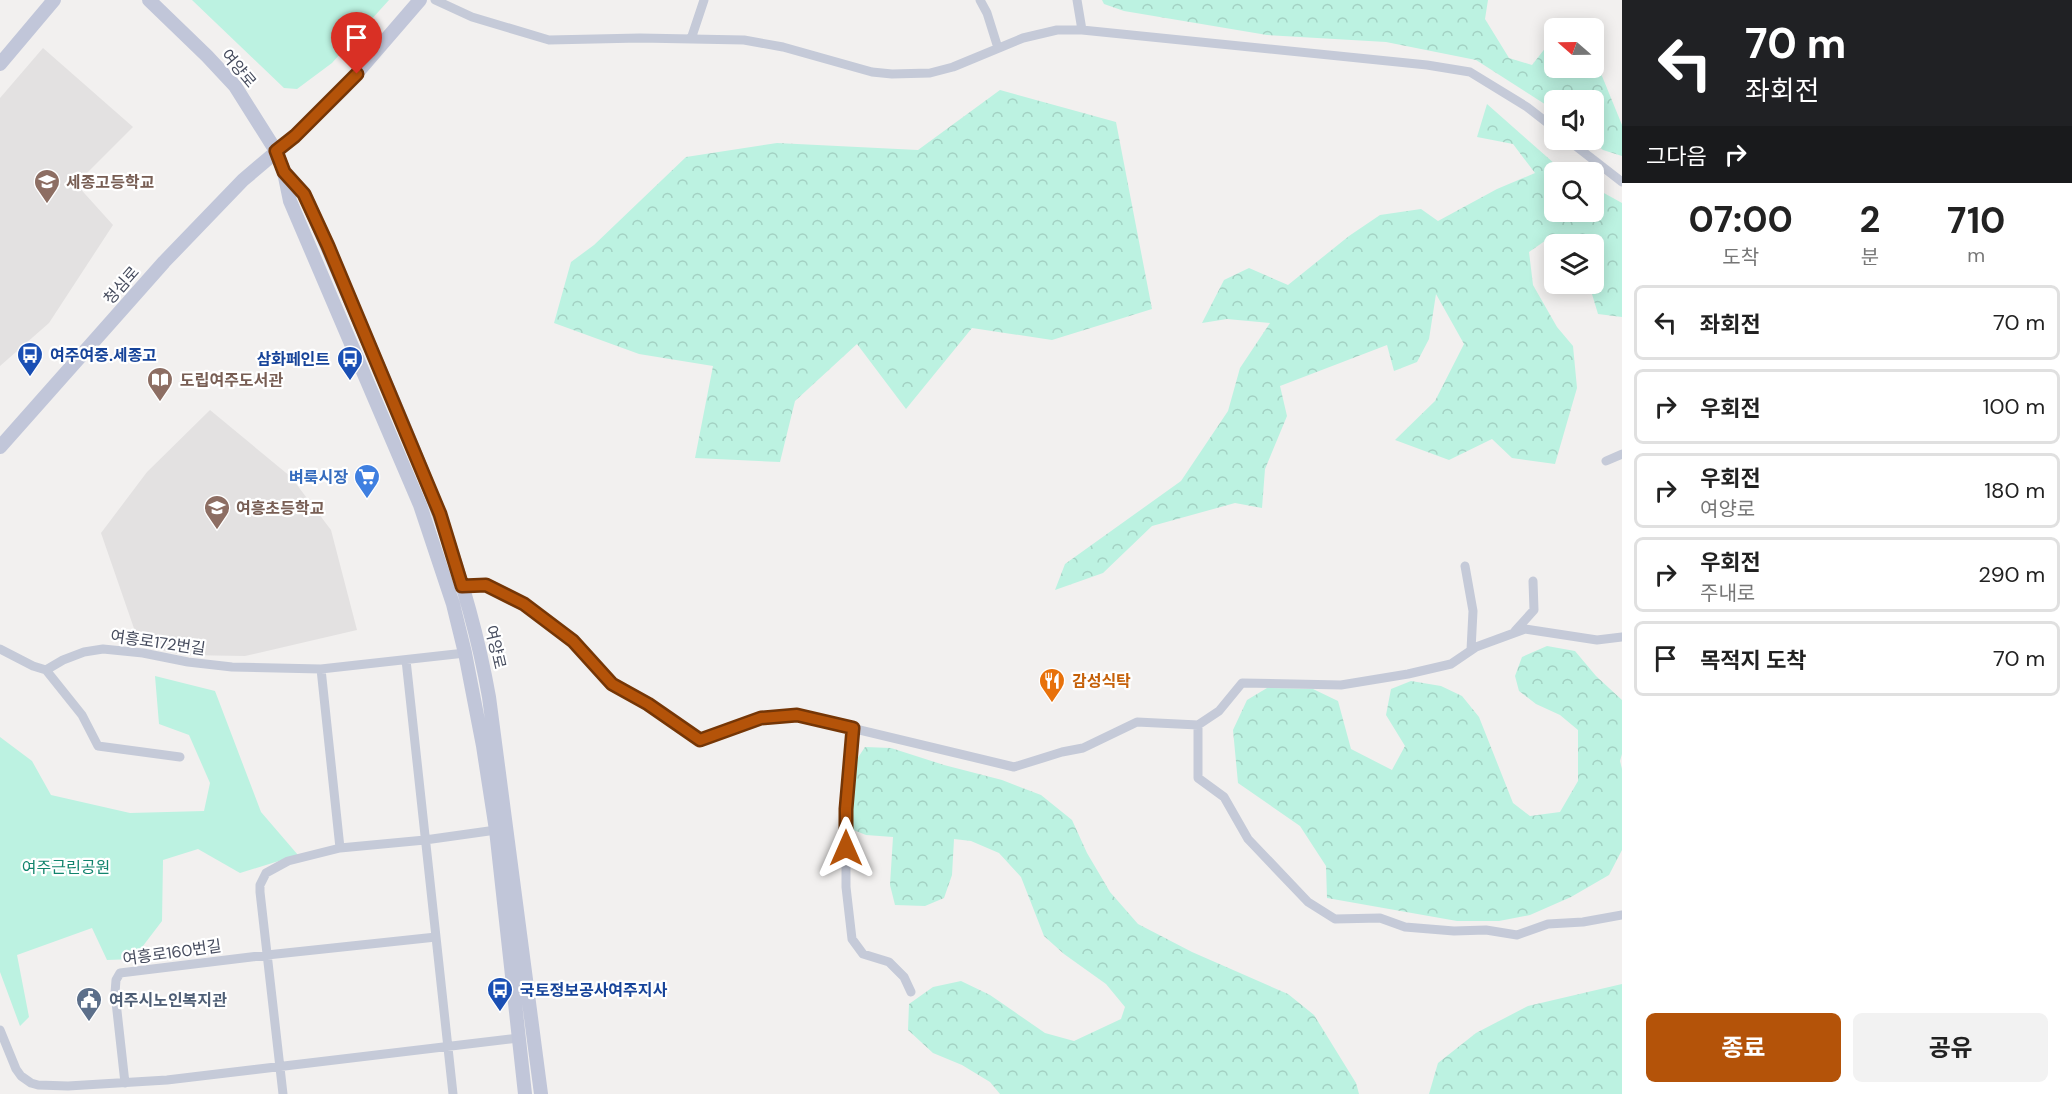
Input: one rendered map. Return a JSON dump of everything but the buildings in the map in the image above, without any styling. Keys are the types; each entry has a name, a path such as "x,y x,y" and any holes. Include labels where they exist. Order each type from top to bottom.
{"street":[{"path":"0,64 54,0"},
{"name":"여양로","path":"149,0 235,86 276,151 284,172 290,201 420,505 449,590 465,653 483,746 495,830 525,1094"},
{"name":"청심로","path":"0,447 164,262 243,180 295,136 344,88 420,0"},
{"path":"435,0 472,17 549,40 640,38 744,40 783,47 872,72 915,75 953,67 1023,38 1045,33 1082,30 1427,65 1470,72 1544,120"},
{"path":"691,39 704,0"},
{"path":"980,0 987,13 998,48"},
{"path":"1077,0 1082,30"},
{"path":"1581,150 1622,182"},
{"name":"여양로","path":"284,172 304,194 328,246 436,504 479,640 489,698 541,1094"},
{"path":"1606,461 1622,454"},
{"path":"1465,566 1473,611 1471,651"},
{"path":"1513,633 1534,610 1533,581"},
{"path":"449,590 462,586 486,585 524,604 573,641 612,684 648,704 700,740 761,718 797,715 1014,767 1083,748 1137,722 1198,725 1219,711 1242,683 1341,685 1408,674 1451,664 1476,647 1526,628 1597,640 1622,637"},
{"path":"0,649 46,670 82,715 98,746 180,757"},
{"name":"여흥로172번길","path":"46,670 84,652 103,649 245,668 321,669 465,653"},
{"path":"406,660 453,1094"},
{"path":"321,669 340,848"},
{"path":"1198,725 1198,777 1224,797 1248,839 1308,902 1335,919 1380,918 1405,927 1454,932 1486,930 1516,935 1548,924 1583,922 1622,915"},
{"path":"853,728 846,809 846,887 852,939 863,954 889,962 904,977 911,992"},
{"path":"283,1094 260,892 260,885 266,873 288,861 340,848 425,840 495,830"},
{"name":"여흥로160번길","path":"125,1083 115,993 116,980 120,973 436,937"},
{"path":"0,1030 16,1069 31,1083 68,1086 166,1080 533,1036"},
{"path":"31,1083 31,1094"}],"shaded area":[{"name":"세종고등학교","path":"43,48 133,127 76,184 113,225 49,323 0,366 0,98"},
{"name":"여흥초등학교","path":"210,410 291,477 331,530 357,630 245,656 183,655 165,651 138,640 101,533 147,472"}],"green space":[{"path":"192,0 389,0 332,63 297,89 284,88"},
{"path":"1102,0 1488,0 1485,19 1509,58 1532,65 1544,50 1544,78 1603,78 1622,125 1622,156 1603,150 1604,90 1544,90 1544,104 1476,60 1386,42 1267,35 1124,11 1104,4"},
{"path":"1000,90 1116,122 1152,309 1052,340 972,328 906,409 857,344 795,401 780,462 695,458 713,366 639,354 554,323 571,262 594,245 686,157 777,143 918,150"},
{"path":"1487,104 1553,162 1544,162 1544,222 1604,222 1604,193 1622,203 1622,317 1598,314 1592,294 1604,294 1604,234 1544,234 1544,242 1529,252 1533,285 1557,327 1573,346 1577,388 1555,464 1512,458 1492,439 1449,460 1395,440 1435,401 1464,344 1436,294 1429,339 1417,362 1394,371 1387,345 1280,386 1287,416 1265,469 1262,508 1235,503 1152,526 1103,573 1055,590 1065,564 1181,481 1228,411 1240,368 1270,323 1227,319 1202,323 1224,280 1249,268 1288,285 1349,236 1380,215 1421,209 1438,221 1497,189 1535,173 1513,144 1477,137"},
{"path":"1547,646 1575,651 1596,676 1622,700 1620,761 1622,769 1622,850 1609,875 1571,897 1530,915 1499,921 1457,921 1327,898 1326,866 1300,826 1238,783 1233,730 1247,700 1267,688 1313,689 1338,701 1351,749 1392,770 1405,746 1386,715 1391,689 1411,681 1441,686 1462,696 1479,717 1513,803 1530,816 1560,812 1578,781 1578,730 1560,715 1536,704 1519,691 1515,676 1522,657"},
{"name":"여주근린공원","path":"155,676 215,691 261,812 298,855 240,873 198,849 163,860 162,921 133,959 107,960 92,928 17,955 29,1017 20,1026 0,972 0,737 32,761 51,795 130,813 204,811 210,783 189,735 159,724"},
{"path":"865,747 891,748 1002,780 1041,795 1072,820 1087,853 1110,892 1138,924 1192,952 1288,994 1314,1015 1356,1083 1359,1094 1000,1094 990,1082 962,1065 933,1053 908,1030 909,1004 933,987 961,981 990,995 1045,1033 1074,1041 1121,1019 1125,1007 1106,984 1064,954 1044,936 1021,877 999,853 971,841 954,839 952,875 944,898 925,906 895,905 890,885 893,837 866,835 851,829 849,796 855,762"},
{"path":"1622,984 1622,1094 1429,1094 1438,1063 1476,1033 1528,1006"}],"place":[{"name":"세종고등학교","path":"47,205"},
{"name":"여주여중.세종고","path":"30,378"},
{"name":"삼화페인트","path":"350,382"},
{"name":"도립여주도서관","path":"160,403"},
{"name":"벼룩시장","path":"367,500"},
{"name":"여흥초등학교","path":"217,531"},
{"name":"감성식탁","path":"1052,704"},
{"name":"국토정보공사여주지사","path":"500,1013"},
{"name":"여주시노인복지관","path":"89,1023"}],"route":[{"path":"357,74 295,136 276,151 284,172 304,194 408,432 440,514 462,586 486,585 524,604 573,641 612,684 648,704 700,740 761,718 797,715 853,728 846,809 846,848"}]}
